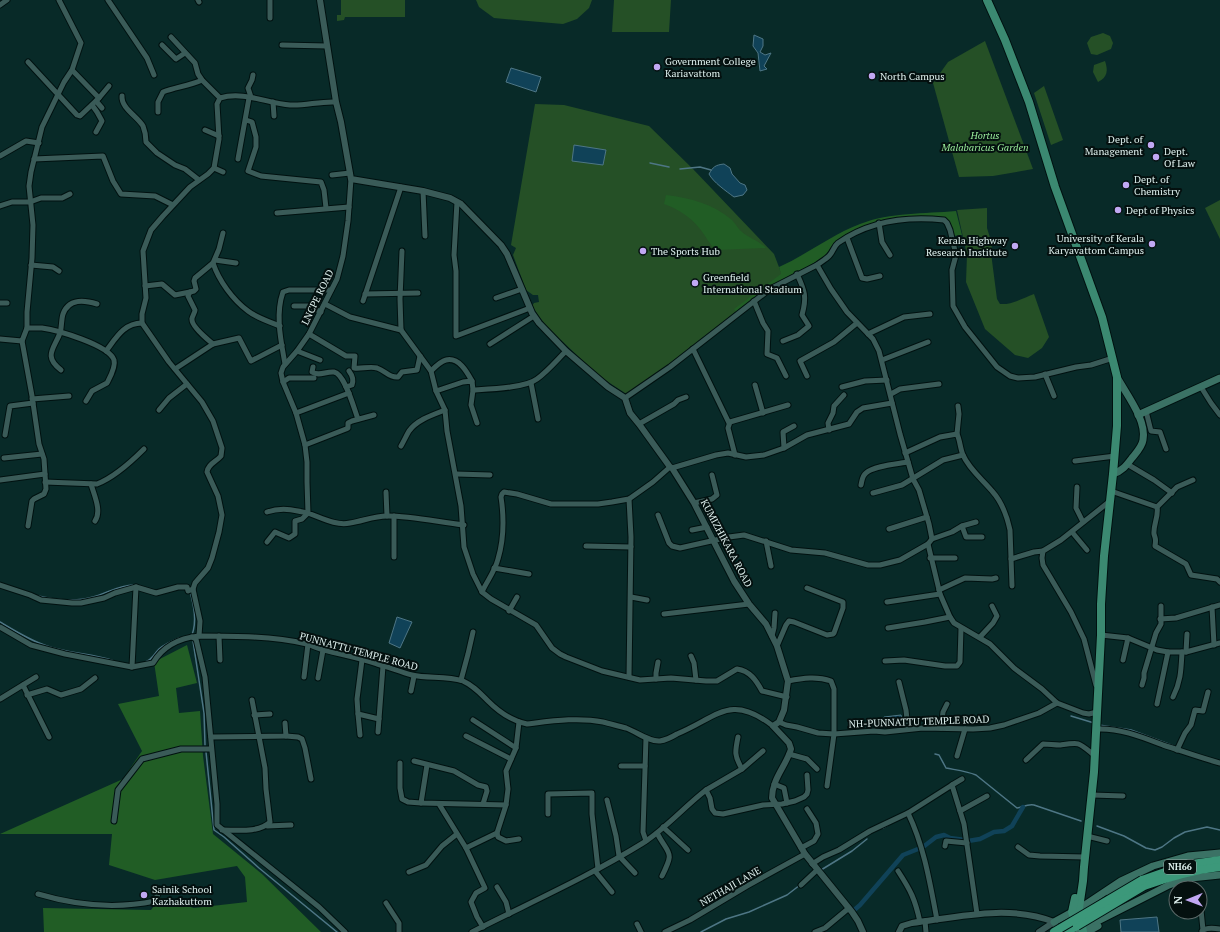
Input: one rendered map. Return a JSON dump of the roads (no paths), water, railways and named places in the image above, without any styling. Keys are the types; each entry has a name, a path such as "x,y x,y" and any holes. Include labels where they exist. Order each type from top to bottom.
{"highway":[{"name":"NH66","path":"1056,928 1142,880 1185,865 1220,860"},
{"name":"NH66","path":"1066,932 1144,886 1167,877 1187,872 1220,867"}],"main road":[{"path":"987,0 1005,40 1029,102 1055,187 1102,316 1114,358 1117,377 1117,426 1104,556 1095,756 1079,910 1082,931"},
{"path":"1113,474 1122,471 1138,450 1143,441 1144,432 1138,414 1117,377"},
{"path":"1138,414 1220,378"},
{"path":"1048,932 1056,928 1121,881 1153,866 1188,856 1220,853"},
{"path":"1079,910 1140,877 1160,868 1190,860 1220,856"},
{"path":"1082,931 1169,885 1191,878 1220,875"},
{"path":"1082,931 1173,888 1220,878"}],"street":[{"path":"0,5 7,0"},
{"path":"28,526 32,501 46,492 44,459 39,444 22,341 27,328 33,225 29,186 42,127 58,93 72,70 81,43 59,0"},
{"path":"108,0 147,58 154,75"},
{"path":"270,0 270,18"},
{"path":"320,0 336,102 350,176"},
{"path":"171,37 195,63 198,74 202,80 220,98"},
{"path":"162,45 176,59 185,53"},
{"path":"282,45 327,46"},
{"path":"28,62 77,115 80,116 109,86"},
{"path":"72,70 98,99 102,108"},
{"path":"238,159 250,98 248,88 253,75"},
{"path":"158,112 158,102 163,92 190,85 202,80"},
{"path":"220,98 240,95 291,105 324,101 336,102"},
{"path":"122,96 125,105 142,125 146,136 146,142 157,153 175,165 185,169 199,180"},
{"path":"199,636 200,621 192,591 195,583 208,568 219,532 222,515 218,496 207,472 208,468 219,459 222,453 222,448 213,422 202,402 175,369 142,323 143,308 146,298 143,251 151,230 190,187 214,168 219,136 217,104 220,98"},
{"path":"273,102 274,116"},
{"path":"92,105 98,112 102,121 96,132"},
{"path":"246,120 252,122 256,142 256,147 248,171 261,176 321,182 324,190 326,208"},
{"path":"205,130 219,136"},
{"path":"0,156 26,141 38,142"},
{"path":"34,159 102,156 113,181 121,194 155,196 173,206"},
{"path":"214,168 223,172"},
{"path":"332,175 350,176 423,191 450,198 457,202 476,218 501,245 507,254 530,308 539,323 566,351 608,387 625,398 670,367 770,289 817,265 829,256 836,244 879,223 892,220 944,220 947,223 956,255 952,270 953,306 959,318 976,342 997,367 1007,374 1018,378 1045,374 1091,365 1114,358"},
{"name":"LNCPE ROAD","path":"285,364 297,351 309,334 337,279 340,269 349,207 350,176"},
{"path":"363,301 401,187"},
{"path":"423,191 426,236"},
{"path":"0,206 12,202 30,202 41,198 62,198 70,194"},
{"path":"457,202 454,255 456,271 456,336 530,308"},
{"path":"277,213 349,207"},
{"path":"879,223 882,242 890,255"},
{"path":"145,286 162,284 175,295 194,291 196,289 194,281 195,278 214,262 223,233"},
{"path":"847,238 862,278 867,279 880,276"},
{"path":"402,251 400,293 401,330 431,371 436,391 445,410 447,431 456,474 464,525 464,547 473,574 482,592 491,599 536,625 552,648 566,657 602,671 640,680 671,678 717,681 737,669 744,670 752,676 762,692 787,696"},
{"path":"214,262 220,278 236,300 249,311 280,326"},
{"path":"214,262 236,263"},
{"path":"31,265 53,267 59,271"},
{"path":"817,265 831,289 857,323 873,338 879,351 905,453 913,479 919,490 932,539"},
{"path":"783,341 798,335 809,326 802,315 805,303 805,294 798,274"},
{"path":"496,298 522,289"},
{"path":"308,514 308,462 305,445 296,412 283,382 281,373 285,364 280,326 279,303 283,292 289,290 331,290"},
{"path":"190,292 188,300 195,312 192,322 195,327 213,344"},
{"path":"365,294 418,293"},
{"path":"61,370 55,365 51,356 52,347 60,332 64,314 68,306 74,302 87,301 97,304"},
{"path":"754,301 768,331 768,354 777,358 786,376"},
{"path":"0,303 7,303"},
{"path":"325,304 350,317 401,330"},
{"path":"294,306 308,306 321,312"},
{"path":"868,334 904,317 930,314"},
{"path":"490,344 534,316"},
{"path":"106,351 124,329 136,323 142,323"},
{"path":"807,376 800,361 834,342 857,323"},
{"path":"27,328 41,328 71,335 106,351 114,361 114,366 107,383 92,391 86,401"},
{"path":"309,334 346,356 355,356 354,368 377,368 392,378 398,377 402,372 417,370 420,356"},
{"path":"175,369 213,344 239,338 251,360 282,345"},
{"path":"0,339 22,341"},
{"path":"882,360 928,342"},
{"path":"693,349 729,424 728,428 735,455"},
{"path":"297,351 320,360"},
{"path":"474,390 517,386 531,383 544,373 566,351"},
{"path":"431,371 446,360 452,360 462,365 472,381 474,390 471,405 477,423"},
{"path":"312,367 312,372 316,374 336,373 349,393 358,419"},
{"path":"346,387 353,383 352,374 349,371"},
{"path":"1045,374 1054,396"},
{"path":"283,382 289,378 314,378"},
{"path":"842,387 865,381 887,380"},
{"path":"436,391 463,382 472,381"},
{"path":"531,383 538,419"},
{"path":"160,410 170,398 187,384"},
{"path":"890,394 900,389 939,384"},
{"path":"756,385 763,413"},
{"path":"1201,387 1211,404 1220,414"},
{"path":"296,412 349,393"},
{"path":"828,430 828,423 833,413 834,406 844,395"},
{"path":"5,435 10,406 69,396"},
{"name":"KUMIZHIKARA ROAD","path":"625,398 630,413 671,468 694,503 734,581 749,604 766,624 777,646 788,681 784,710 779,722"},
{"path":"639,424 674,404 678,400 686,398"},
{"path":"482,592 498,559 503,519 501,497 504,492 558,505 598,504 629,499 671,468 728,453 753,457 770,453 784,448 799,439 850,424 857,412 863,408 892,404"},
{"path":"729,424 733,420 788,405"},
{"path":"958,406 959,414 957,434 963,454 978,476 993,492 1008,521 1010,530 1012,586"},
{"path":"402,446 409,431 416,424 426,417 445,410"},
{"path":"1146,411 1151,431 1160,432 1166,449"},
{"path":"305,445 348,428 349,422 374,415"},
{"path":"784,448 783,432 794,426"},
{"path":"905,453 940,437 957,434"},
{"path":"45,482 91,484 102,482 128,464 144,449"},
{"path":"4,458 42,454"},
{"path":"873,493 902,485 943,460 963,454"},
{"path":"1075,461 1115,456"},
{"path":"862,485 862,480 866,473 872,469 908,462"},
{"path":"1127,464 1172,493"},
{"path":"0,480 45,474"},
{"path":"456,474 490,475"},
{"path":"694,503 712,499 716,495 712,475"},
{"path":"1157,507 1177,487 1193,480"},
{"path":"91,484 97,508 97,518 95,521"},
{"path":"1077,487 1076,508 1083,522"},
{"path":"1111,491 1157,507"},
{"path":"386,492 387,516"},
{"path":"629,499 631,547 629,677"},
{"path":"1011,559 1034,552 1043,551 1072,532 1110,501"},
{"path":"1157,507 1158,511 1154,533 1157,538 1155,546 1186,564 1191,575 1217,580 1220,582"},
{"path":"268,512 274,509 287,509 342,524 378,516 394,516 464,525"},
{"path":"267,542 275,532 289,538 295,534 296,521 302,519 308,514"},
{"path":"658,515 666,539 672,546 680,548 713,540 744,535 791,550 825,553 868,565 880,565 900,560 928,544 932,539 952,532 962,526 976,522"},
{"path":"394,516 394,556"},
{"path":"889,529 927,517"},
{"path":"962,526 966,537 982,537"},
{"path":"692,530 707,527"},
{"path":"1072,532 1087,550"},
{"path":"766,541 771,566"},
{"path":"928,544 930,558 940,592 954,623 990,644 1014,668 1037,685 1057,703 1083,713 1089,714 1097,712"},
{"path":"586,546 631,547"},
{"path":"1043,551 1043,565 1071,612 1084,639 1098,692"},
{"path":"930,558 956,558"},
{"path":"494,568 529,574"},
{"path":"887,602 940,592 965,578 996,578"},
{"path":"0,585 41,600 72,603 81,603 104,598 136,586 156,593 187,587 192,591"},
{"path":"132,667 136,586"},
{"path":"777,646 787,622 789,621 827,635 833,634 844,602 807,588"},
{"path":"509,610 517,597"},
{"path":"631,597 647,600"},
{"path":"664,614 749,604"},
{"path":"1160,619 1176,618 1220,605"},
{"path":"980,637 993,624 996,616 992,606"},
{"path":"1142,685 1156,633 1161,624 1161,606"},
{"path":"1101,635 1128,638 1168,652 1184,652 1217,644 1212,607"},
{"path":"772,636 775,612"},
{"path":"888,628 950,617"},
{"name":"PUNNATTU TEMPLE ROAD","path":"0,627 31,645 52,652 132,667 153,663 164,648 192,637 199,636 263,637 308,644 323,650 414,676 461,680 480,692 490,703 512,720 519,722 527,724 584,720 602,722 625,728 656,741 662,741 727,710 735,709 748,711 760,716 773,726"},
{"path":"885,660 904,660 945,666 957,666 960,662 961,628"},
{"path":"461,680 473,632"},
{"path":"1173,697 1181,675 1187,634"},
{"path":"220,636 220,660"},
{"path":"192,637 196,638 205,677 217,804 217,825 319,908 345,932"},
{"path":"1123,660 1128,638"},
{"path":"304,677 308,644"},
{"path":"318,678 323,650"},
{"path":"1157,704 1168,652"},
{"path":"691,656 694,663 696,680"},
{"path":"360,735 357,699 362,660"},
{"path":"656,679 658,662"},
{"path":"378,732 383,666"},
{"path":"0,699 36,676"},
{"path":"411,691 414,676"},
{"path":"27,695 47,689 61,695 81,690 95,678"},
{"path":"788,681 810,678 825,679 831,682 834,689 834,734 827,786"},
{"path":"899,682 906,710 908,728"},
{"path":"23,685 50,737"},
{"path":"1177,750 1184,733 1191,725 1195,710 1203,711 1208,692"},
{"path":"252,700 265,768 270,818 270,822 266,826"},
{"name":"NH-PUNNATTU TEMPLE ROAD","path":"779,722 818,733 834,734 861,731 885,732 908,728 990,728 1004,725 1039,713 1057,703"},
{"path":"941,728 943,712 947,704"},
{"path":"254,715 270,714"},
{"path":"358,714 379,719"},
{"path":"473,720 516,748"},
{"path":"519,722 516,748 506,770 508,789 506,805 497,833 498,837 506,841 519,839"},
{"path":"779,722 773,726 789,743 791,749 774,784 772,798 805,854 849,908 858,921 863,932"},
{"path":"285,723 286,736"},
{"path":"1097,726 1134,734 1177,750 1220,763"},
{"path":"957,756 964,729"},
{"path":"466,736 511,759"},
{"path":"211,737 298,737 304,743 311,779"},
{"path":"738,737 735,754 736,760 742,769"},
{"path":"646,738 643,832 646,841"},
{"path":"1026,760 1043,744 1058,745 1072,742 1078,743 1095,756"},
{"path":"114,821 118,790 142,759 181,748 211,748"},
{"path":"472,932 596,870 646,841 706,790 742,769 763,751"},
{"path":"789,754 807,759 817,769"},
{"path":"414,762 454,771 478,785 486,787 488,791 483,804"},
{"path":"400,763 400,788 402,799 408,802 506,805"},
{"path":"421,803 427,765"},
{"path":"622,766 645,766"},
{"path":"706,790 710,798 712,809 715,813 719,814 763,805 776,805 799,800 807,794 807,775"},
{"path":"812,864 870,831 908,813 962,779"},
{"path":"774,784 784,788 787,803"},
{"path":"952,785 960,811 967,844 977,914"},
{"path":"548,814 548,794 592,793 596,870 612,892"},
{"path":"1092,795 1123,796"},
{"path":"960,811 987,796"},
{"path":"607,800 616,836 619,856 635,873"},
{"path":"439,804 466,848 485,888 476,893 471,902 483,927"},
{"path":"801,848 814,841 818,834 816,823 807,809"},
{"path":"908,813 919,839 930,881 937,920"},
{"path":"222,830 259,829 266,826 291,825"},
{"path":"663,827 688,850"},
{"path":"466,848 497,833"},
{"path":"657,833 670,855 670,861 662,876"},
{"path":"409,872 426,865 442,846 457,834"},
{"path":"1087,836 1107,841"},
{"path":"945,846 946,841 967,844"},
{"path":"1018,847 1028,855 1034,856 1085,857"},
{"name":"NETHAJI LANE","path":"664,932 690,920 805,854"},
{"path":"801,885 818,870"},
{"path":"898,872 916,902 926,932"},
{"path":"497,886 506,902 509,914"},
{"path":"38,894 57,900 81,903 135,906 155,901 160,889"},
{"path":"386,904 398,923 399,932"},
{"path":"815,932 825,928 849,908"},
{"path":"899,932 902,926 923,921 994,912 1044,918 1056,928"},
{"path":"1201,920 1202,931 1210,928 1220,928"},
{"path":"637,924 641,932"},
{"path":"1039,932 1056,928"}],"water":[{"path":"754,35 763,39 763,46 760,52 765,55 771,53 764,66 767,69 760,71 758,53 753,46"},
{"path":"511,68 541,77 536,92 506,82"},
{"path":"574,145 606,150 603,165 572,161"},
{"path":"724,164 730,168 732,174 740,183 745,185 747,190 743,195 734,197 717,183 709,174 718,165"},
{"path":"397,617 412,622 400,648 389,643"},
{"path":"901,715 904,725 885,727 884,717"},
{"path":"1157,917 1159,932 1121,932 1120,920"}],"waterway":[{"path":"650,163 669,167"},
{"path":"680,169 700,167 711,170"},
{"path":"38,596 51,599 80,600 87,599 114,589 135,585"},
{"path":"190,591 194,613 194,630 192,635"},
{"path":"0,622 29,639 55,649 98,656 114,661"},
{"path":"145,662 161,647 179,638"},
{"path":"193,641 204,713 205,745"},
{"path":"1071,716 1094,723"},
{"path":"1099,725 1131,730 1174,746"},
{"path":"206,752 214,830 337,932"},
{"path":"935,754 939,755 946,768 976,775 1017,808 1027,805 1034,805 1081,821"},
{"path":"968,841 980,839 994,832 1004,831 1012,826 1023,807"},
{"path":"883,828 888,825"},
{"path":"1097,826 1124,836 1146,848 1155,850 1185,832 1207,827 1220,830"},
{"path":"852,912 860,905 903,855 923,847 936,837 944,835 950,838 965,840"},
{"path":"821,870 852,851 867,839"},
{"path":"701,932 726,919 749,912 787,895 800,885"}],"place":[{"name":"Government College Kariavattom","path":"657,67"},
{"name":"North Campus","path":"872,76"},
{"name":"Dept. of Management","path":"1151,145"},
{"name":"Dept. Of Law","path":"1156,157"},
{"name":"Dept. of Chemistry","path":"1126,185"},
{"name":"Dept of Physics","path":"1118,210"},
{"name":"University of Kerala Karyavattom Campus","path":"1152,244"},
{"name":"Kerala Highway Research Institute","path":"1015,246"},
{"name":"The Sports Hub","path":"643,251"},
{"name":"Greenfield International Stadium","path":"695,283"},
{"name":"Sainik School Kazhakuttom","path":"144,895"}],"park label":[{"name":"Hortus Malabaricus Garden","path":"985,140"}]}
